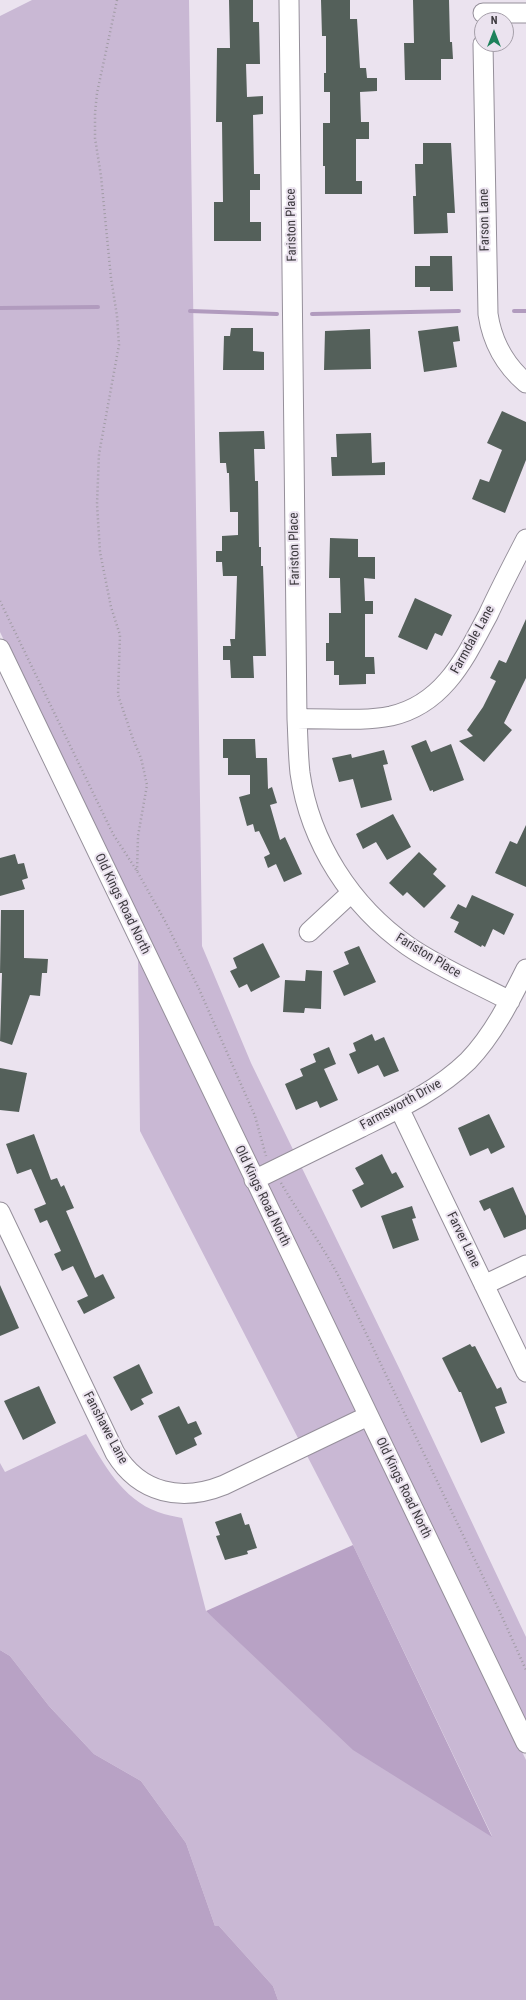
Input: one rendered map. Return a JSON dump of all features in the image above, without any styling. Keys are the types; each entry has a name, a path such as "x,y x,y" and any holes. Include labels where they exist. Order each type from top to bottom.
{"street":[{"name":"Fariston Place","path":"289,0 297,719 300,775 308,810 323,846 351,893 382,926 409,946 443,967 510,1001"},
{"path":"483,11 526,13"},
{"name":"Farson Lane","path":"483,52 488,314 493,336 503,356 510,367 526,383"},
{"name":"Farmdale Lane","path":"297,719 373,718 392,716 409,710 436,694 450,681 466,656 526,539"},
{"name":"Old Kings Road North","path":"0,649 526,1743"},
{"path":"308,932 351,893"},
{"name":"Farmsworth Drive","path":"254,1180 430,1091 468,1060 487,1038 510,1001 526,969"},
{"name":"Farver Lane","path":"399,1108 526,1372"},
{"name":"Fanshawe Lane","path":"0,1212 116,1453 131,1473 146,1484 163,1491 176,1494 206,1492 368,1416"},
{"path":"484,1285 526,1265"}],"path":[{"path":"118,0 97,94 95,113 95,138 101,176 119,345 99,454 97,504 100,552 111,607 120,634 118,695 143,765 147,785 138,836 137,871"},
{"path":"0,601 110,829 137,871 165,921 199,989 255,1116 266,1158"},
{"path":"280,1181 302,1218 327,1254 338,1275 446,1502 500,1610 526,1670"}],"shaded area":[{"path":"32,0 189,0 202,946 251,1063 401,1372 526,1637 526,1723 0,632 0,16"},
{"path":"138,953 526,1760 526,2000 278,2000 273,1986 219,1926 215,1926 186,1843 141,1781 94,1754 49,1706 10,1656 0,1650 0,1463 5,1472 86,1434 115,1479 134,1499 158,1512 182,1518 206,1611 492,1836 353,1545 140,1131"},
{"path":"353,1545 492,1837 353,1750 206,1611"},
{"path":"0,1650 10,1656 49,1706 94,1754 141,1781 186,1843 215,1926 219,1926 273,1986 278,2000 0,2000"}],"building":[{"path":"229,0 253,0 253,22 259,22 260,64 246,64 247,97 263,96 263,114 253,115 254,174 260,174 260,190 250,190 250,222 261,222 261,241 214,241 214,202 223,202 222,122 216,122 217,48 230,48"},
{"path":"321,0 350,0 350,19 357,19 360,68 366,68 367,78 377,78 377,91 360,92 361,122 369,122 369,139 356,139 356,181 362,181 362,194 325,194 325,166 323,166 323,123 330,123 330,92 324,92 324,73 326,73 326,36 322,36"},
{"path":"413,0 449,0 450,42 452,42 453,59 441,59 441,80 405,80 404,43 414,43"},
{"path":"423,143 451,143 455,213 447,213 448,233 414,234 413,196 416,196 415,164 423,164"},
{"path":"430,256 452,256 453,291 430,291 430,287 415,287 415,266 430,266"},
{"path":"458,326 460,341 453,342 457,367 424,372 418,331"},
{"path":"231,328 253,328 253,351 264,352 264,370 223,370 224,336 230,336"},
{"path":"370,329 371,369 324,370 325,331"},
{"path":"502,411 526,422 526,460 505,513 472,499 480,479 489,482 502,450 487,443"},
{"path":"264,431 265,449 254,449 255,481 258,481 259,547 261,547 261,566 263,566 266,656 253,656 254,678 231,678 230,660 223,660 223,646 231,646 230,639 235,639 237,576 223,576 222,562 216,562 216,551 222,551 222,536 238,535 238,512 230,512 229,473 227,473 226,463 220,463 219,432"},
{"path":"371,433 372,463 385,462 385,475 332,476 331,457 337,457 336,434"},
{"path":"330,538 358,539 358,557 375,557 375,579 364,578 365,601 373,601 373,614 365,614 365,657 374,657 375,674 366,674 366,684 339,685 339,675 334,675 334,661 326,661 326,643 329,643 329,613 341,613 340,578 329,578"},
{"path":"415,598 452,615 442,636 435,633 427,650 398,637"},
{"path":"526,619 526,678 504,723 512,730 484,762 459,741 473,736 467,730 483,707 496,681 490,678 499,660 506,663"},
{"path":"223,739 255,739 256,758 267,758 268,789 272,787 277,803 270,805 280,840 285,837 302,874 284,882 276,864 268,868 264,857 270,854 259,831 255,832 253,824 247,826 239,797 250,794 250,775 228,775 228,758 223,758"},
{"path":"426,740 431,752 451,744 464,780 433,792 433,790 430,791 411,746"},
{"path":"384,750 388,764 383,765 392,800 361,808 353,779 339,782 332,758 351,754 352,758"},
{"path":"393,814 411,847 387,860 376,842 363,849 356,834"},
{"path":"526,825 526,887 495,873 510,841 517,844"},
{"path":"419,852 437,869 433,874 446,886 424,908 407,892 403,896 389,883"},
{"path":"15,854 18,864 24,863 28,878 22,880 25,889 0,896 0,858"},
{"path":"472,895 514,914 504,935 493,929 485,947 482,945 481,947 454,932 459,922 450,918 458,904 466,908"},
{"path":"1,910 24,910 24,958 48,959 47,973 42,973 40,996 30,995 12,1045 0,1041 2,973 0,973"},
{"path":"263,943 280,977 251,992 247,984 239,988 230,971 237,968 233,958"},
{"path":"359,946 376,982 344,996 333,971 349,964 344,952"},
{"path":"306,970 322,971 321,1009 305,1008 304,1013 283,1012 285,980 305,981"},
{"path":"372,1034 375,1041 384,1037 399,1071 384,1077 378,1065 358,1074 349,1054 356,1051 353,1043"},
{"path":"329,1047 336,1064 324,1069 338,1100 320,1108 317,1101 296,1110 285,1084 303,1076 300,1069 316,1062 313,1054"},
{"path":"0,1068 27,1073 19,1112 0,1110"},
{"path":"489,1114 505,1147 491,1154 488,1148 470,1156 458,1128"},
{"path":"34,1134 51,1180 57,1178 61,1187 64,1185 74,1208 66,1211 95,1278 103,1274 115,1298 84,1314 77,1301 88,1296 73,1266 62,1271 54,1254 61,1251 47,1220 40,1223 34,1209 46,1204 31,1169 17,1174 6,1144"},
{"path":"382,1154 392,1174 396,1172 404,1187 361,1208 352,1190 364,1184 355,1168"},
{"path":"513,1187 526,1216 526,1229 504,1238 490,1208 484,1211 479,1201"},
{"path":"412,1206 416,1218 412,1219 419,1240 393,1249 381,1216"},
{"path":"0,1285 19,1328 0,1336"},
{"path":"470,1344 472,1347 475,1346 497,1389 501,1387 507,1403 495,1407 505,1433 481,1443 461,1392 459,1392 442,1358"},
{"path":"139,1364 153,1393 141,1399 144,1404 131,1411 113,1377"},
{"path":"39,1386 56,1423 23,1440 4,1401"},
{"path":"179,1406 188,1424 196,1421 202,1434 194,1438 197,1445 176,1455 158,1416"},
{"path":"241,1513 245,1525 249,1524 257,1548 247,1551 248,1554 225,1560 216,1536 220,1535 215,1522"}],"waterway":[{"path":"0,308 98,307"},
{"path":"190,311 277,314"},
{"path":"312,314 459,311"},
{"path":"514,311 526,311"}]}
